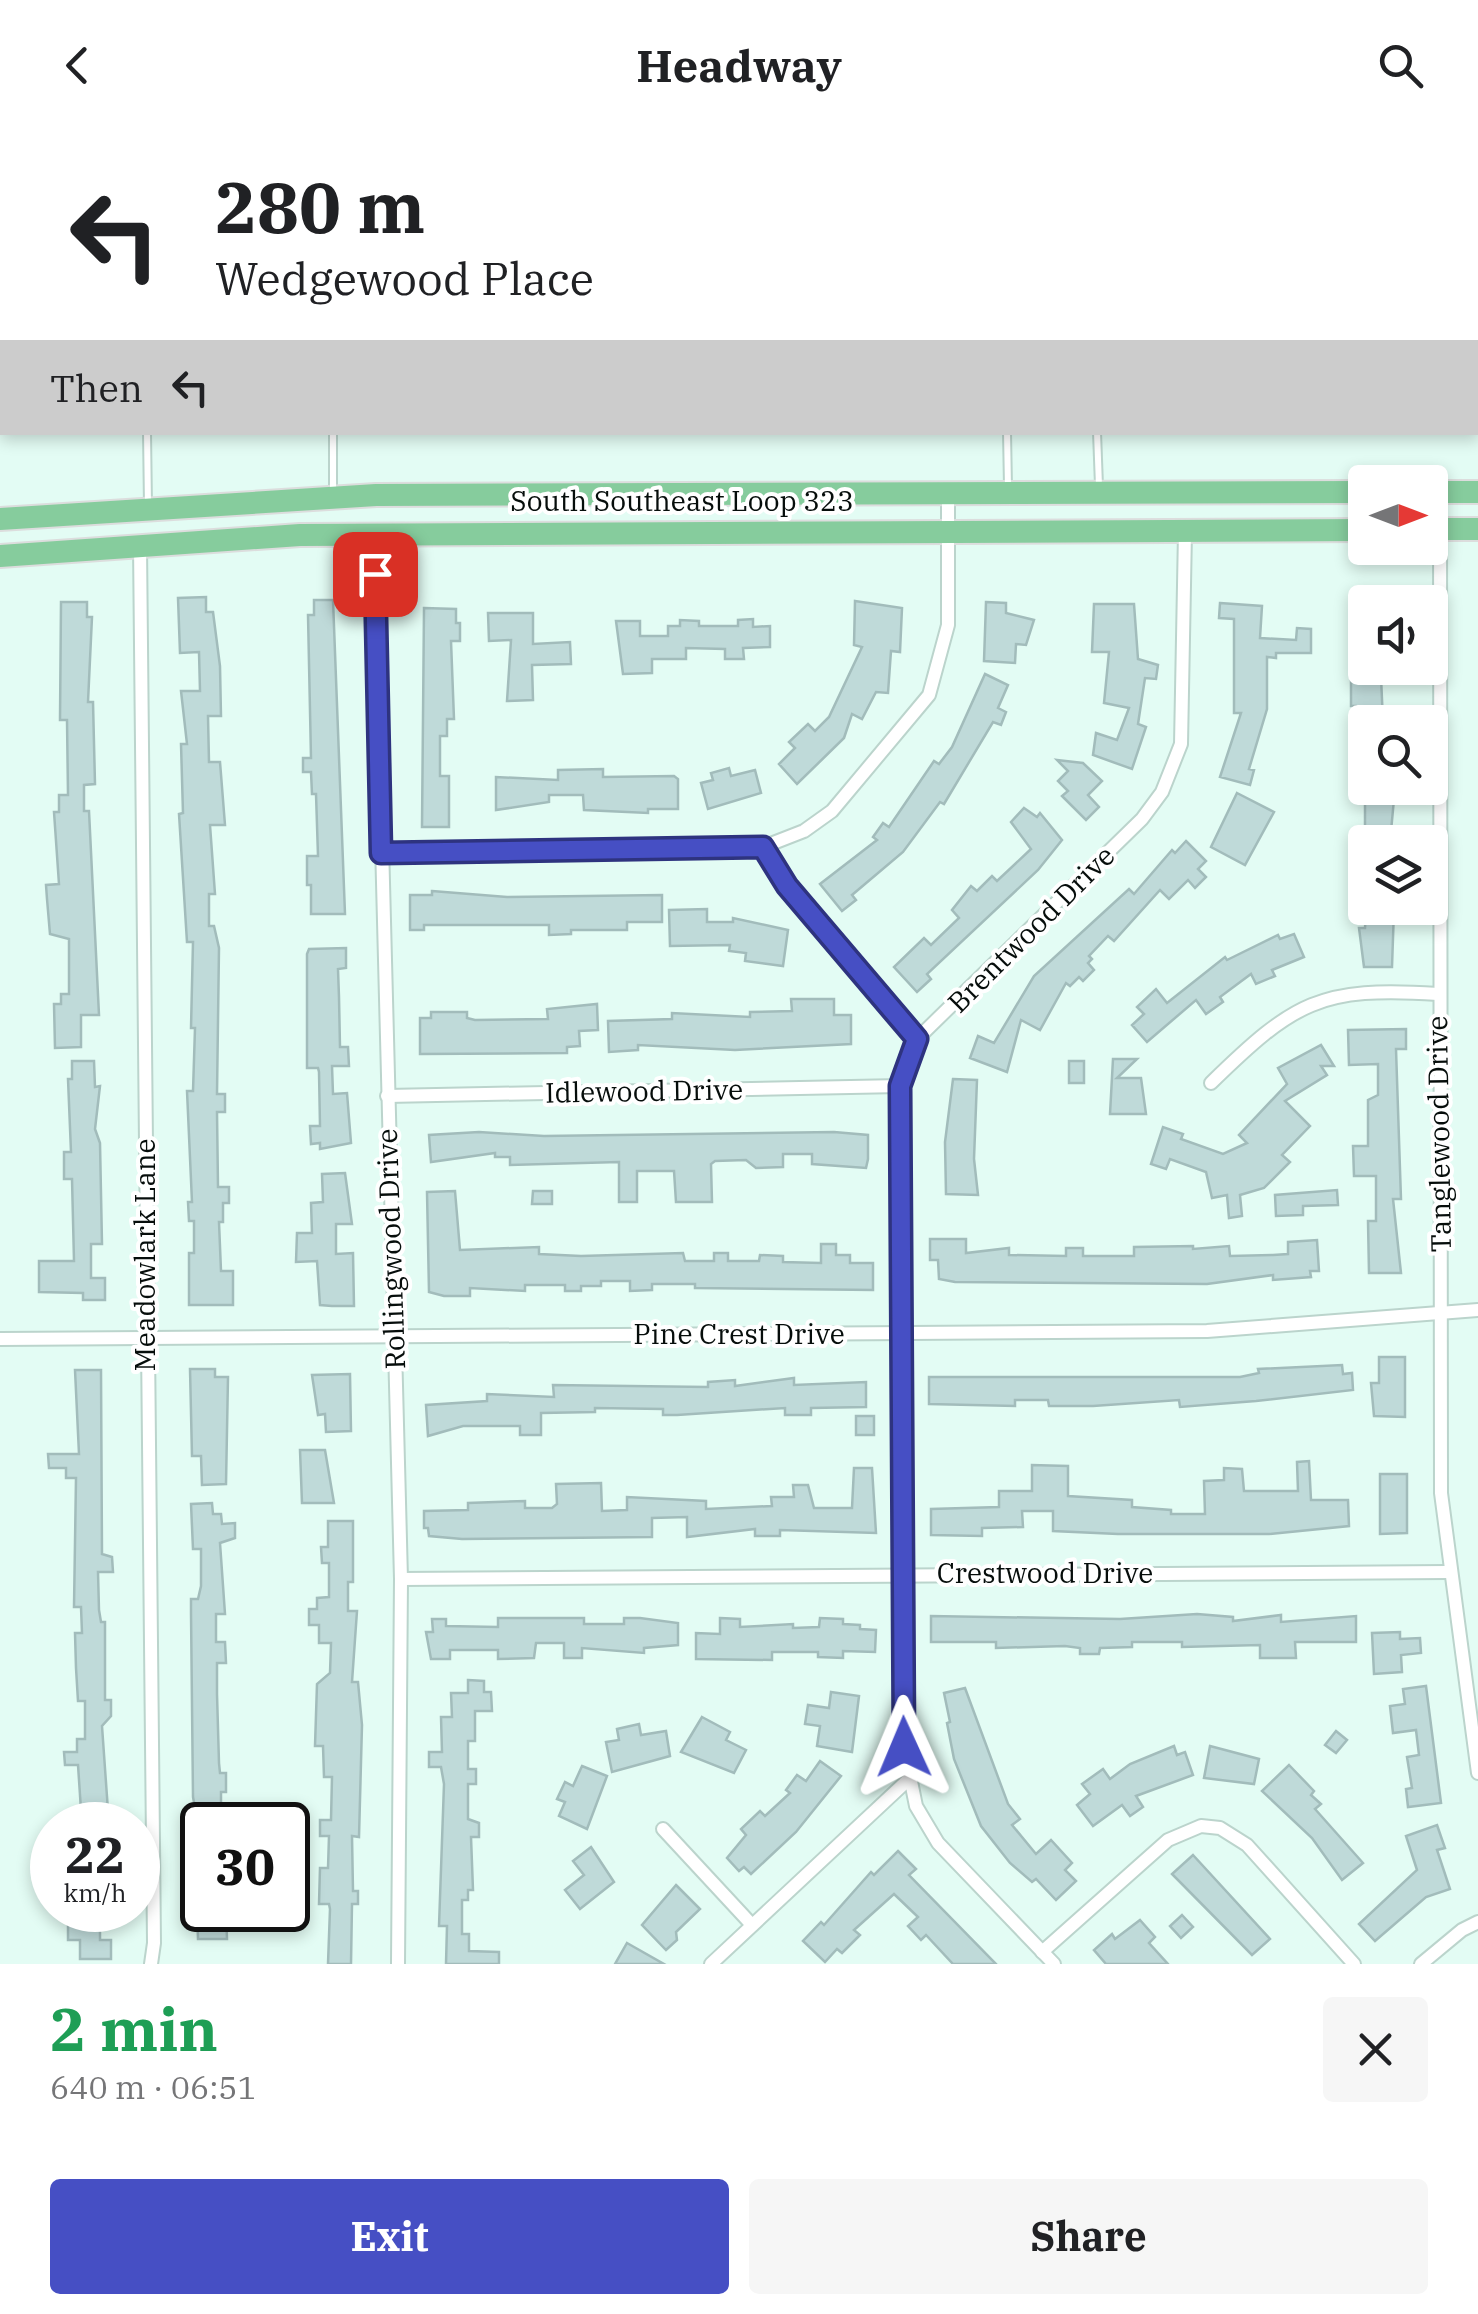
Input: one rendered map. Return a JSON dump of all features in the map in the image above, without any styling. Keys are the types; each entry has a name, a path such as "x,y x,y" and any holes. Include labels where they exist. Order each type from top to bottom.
{"highway":[{"name":"South Southeast Loop 323","path":"0,519 334,496 1348,492"},
{"path":"1448,492 1478,492"},
{"path":"1448,529 1478,529"},
{"name":"South Southeast Loop 323","path":"0,556 240,536 1348,530"}],"street":[{"path":"381,853 763,847 804,831 832,810 930,695 948,625 948,493"},
{"name":"Brentwood Drive","path":"1054,1964 938,1843 916,1806 910,1778 903,1722 900,1086 917,1039 1129,832 1162,792 1181,744 1185,532"},
{"name":"Rollingwood Drive","path":"374,534 401,1580 398,1964"},
{"name":"Meadowlark Lane","path":"140,545 154,1943 151,1964"},
{"name":"Tanglewood Drive","path":"1435,565 1441,1493 1448,1572 1478,1773"},
{"path":"763,847 787,886 917,1039"},
{"path":"1211,1082 1270,1026 1331,996 1374,990 1438,994"},
{"name":"Idlewood Drive","path":"386,1096 900,1086"},
{"name":"Pine Crest Drive","path":"0,1339 1208,1331 1478,1310"},
{"name":"Crestwood Drive","path":"401,1580 1448,1572"},
{"path":"711,1964 910,1778"},
{"path":"1042,1952 1168,1840 1201,1826 1220,1828 1247,1845 1354,1964"},
{"path":"663,1829 752,1924"},
{"path":"1421,1964 1462,1930 1478,1922"}],"lane":[{"path":"147,435 148,507"},
{"path":"332,435 334,496"},
{"path":"1007,435 1008,493"},
{"path":"1097,435 1099,492"}],"building":[{"path":"206,597 206,612 213,612 220,666 221,716 208,716 209,762 220,762 225,825 210,825 215,894 209,894 209,926 214,926 219,948 217,1094 225,1094 225,1112 217,1112 218,1187 229,1187 229,1203 223,1203 223,1222 219,1222 221,1271 233,1271 233,1305 189,1305 189,1253 194,1253 194,1221 189,1221 188,1202 192,1202 187,1091 193,1091 195,1028 191,1028 193,942 187,942 179,814 183,813 181,744 187,744 181,691 200,691 199,652 180,653 178,598"},
{"path":"314,600 333,600 345,914 311,914 311,885 307,885 307,856 318,856 316,794 312,794 311,772 303,772 303,758 311,758 308,615 314,615"},
{"path":"855,601 902,608 900,652 891,651 888,693 876,692 862,719 852,714 844,738 797,784 779,764 795,748 789,742 808,724 815,731 829,717 862,647 854,645"},
{"path":"61,602 87,602 87,617 92,617 88,702 93,702 95,784 84,785 84,811 89,811 99,1015 81,1015 81,1047 55,1048 54,1004 61,1004 61,994 69,994 69,939 50,934 46,885 59,884 54,812 59,812 59,795 68,795 67,720 60,720"},
{"path":"986,602 1006,603 1006,613 1034,620 1026,645 1016,644 1015,663 984,661"},
{"path":"1220,603 1262,606 1260,638 1296,640 1297,628 1311,629 1311,653 1276,653 1276,658 1267,657 1267,709 1249,769 1254,770 1250,785 1220,777 1241,713 1234,713 1234,619 1219,618"},
{"path":"1094,604 1134,604 1138,659 1158,665 1156,679 1145,678 1138,724 1146,727 1132,769 1093,755 1096,733 1117,740 1129,708 1104,703 1109,652 1092,652"},
{"path":"424,608 456,609 456,623 460,623 460,641 451,641 454,719 447,719 447,736 440,736 440,776 449,776 449,827 422,827"},
{"path":"488,613 533,613 533,644 570,642 571,664 532,665 533,700 507,701 511,640 489,641"},
{"path":"753,619 753,627 770,626 770,647 743,648 744,659 725,659 725,649 686,648 686,659 652,659 652,673 623,674 616,621 640,621 640,636 668,636 668,626 680,626 680,620 699,621 699,626 738,626 738,620"},
{"path":"985,674 1008,685 998,708 1006,712 1001,725 993,722 944,804 940,802 903,852 852,895 856,900 842,911 820,884 877,840 873,837 883,823 889,827 934,761 939,764 952,747"},
{"path":"1351,685 1381,685 1382,705 1351,705"},
{"path":"1057,760 1083,763 1102,781 1088,795 1099,807 1086,820 1062,796 1068,791 1058,781 1068,771"},
{"path":"729,768 731,776 755,770 761,793 708,809 701,783 713,780 711,773"},
{"path":"603,769 603,777 674,776 678,779 678,809 648,809 648,813 584,810 583,795 549,795 549,802 496,810 496,777 558,780 558,770"},
{"path":"1237,793 1274,812 1245,865 1211,847"},
{"path":"1365,805 1393,805 1392,825 1365,825"},
{"path":"1024,808 1037,817 1040,813 1062,840 1038,870 927,974 931,979 917,992 894,967 924,938 931,945 959,918 952,910 971,886 977,891 992,876 997,881 1031,849 1011,822"},
{"path":"1186,841 1206,861 1198,869 1206,877 1195,888 1188,880 1169,899 1160,890 1114,941 1108,936 1089,956 1092,959 1088,963 1094,970 1083,981 1079,977 1070,986 1066,983 1040,1030 1021,1020 1007,1072 970,1058 978,1036 994,1043 1034,976 1129,889 1134,894 1172,850 1175,853"},
{"path":"432,891 507,897 662,895 662,922 627,922 627,930 571,930 571,934 549,935 549,925 424,925 424,930 410,930 410,895 432,895"},
{"path":"707,909 707,922 733,922 733,918 788,930 783,966 745,961 746,953 729,951 730,945 670,946 669,910"},
{"path":"1393,925 1392,967 1364,967 1359,928"},
{"path":"1294,934 1304,957 1272,970 1275,976 1256,984 1251,974 1220,997 1223,1002 1206,1014 1196,1000 1147,1042 1132,1025 1144,1014 1137,1007 1156,989 1167,1003 1225,957 1227,960 1278,935 1280,939"},
{"path":"346,948 346,968 338,969 340,1047 348,1047 349,1066 332,1066 333,1094 347,1093 351,1143 320,1149 320,1143 311,1144 310,1126 320,1126 319,1072 318,1068 307,1068 307,954 309,949"},
{"path":"791,999 834,999 834,1015 851,1015 851,1044 735,1050 638,1045 638,1050 609,1052 608,1021 672,1019 672,1013 750,1017 750,1012 792,1011"},
{"path":"597,1004 598,1030 579,1031 580,1046 567,1047 567,1053 420,1054 420,1018 431,1018 431,1012 467,1012 467,1018 475,1020 548,1019 547,1009"},
{"path":"1406,1029 1406,1049 1396,1049 1401,1199 1393,1199 1401,1273 1369,1273 1368,1221 1376,1221 1376,1176 1354,1176 1353,1146 1368,1146 1368,1100 1378,1095 1378,1064 1349,1065 1348,1030"},
{"path":"1321,1045 1334,1066 1321,1066 1327,1075 1285,1101 1310,1126 1282,1155 1290,1162 1264,1188 1240,1195 1242,1216 1229,1218 1227,1195 1212,1198 1206,1172 1170,1159 1166,1169 1151,1164 1163,1127 1183,1134 1181,1139 1223,1154 1247,1143 1239,1135 1287,1084 1278,1068"},
{"path":"1113,1059 1137,1059 1117,1078 1141,1078 1146,1114 1110,1114"},
{"path":"72,1061 94,1061 95,1087 100,1086 95,1129 100,1143 102,1244 91,1244 91,1278 105,1278 105,1300 83,1300 83,1293 39,1292 39,1261 74,1261 72,1179 64,1179 64,1152 71,1152 68,1079 72,1079"},
{"path":"1069,1061 1084,1061 1084,1083 1069,1083"},
{"path":"953,1079 977,1080 974,1159 978,1195 946,1194 945,1142"},
{"path":"479,1132 544,1136 834,1132 868,1135 868,1159 866,1168 812,1164 812,1154 783,1154 783,1167 756,1168 746,1160 715,1161 711,1164 712,1202 676,1202 674,1171 637,1171 637,1202 619,1202 619,1162 510,1165 510,1157 495,1157 495,1153 431,1162 429,1135"},
{"path":"345,1173 352,1224 336,1224 336,1254 353,1253 354,1306 320,1305 317,1261 296,1262 297,1233 312,1233 311,1203 323,1202 322,1174"},
{"path":"1337,1190 1338,1205 1303,1206 1303,1215 1276,1216 1275,1195"},
{"path":"455,1191 460,1250 539,1247 539,1254 581,1256 683,1253 685,1261 714,1261 714,1253 728,1253 728,1261 759,1261 760,1255 783,1256 783,1262 821,1263 821,1244 836,1244 836,1255 850,1255 850,1263 873,1263 873,1290 652,1284 652,1290 630,1291 630,1281 601,1281 601,1286 581,1286 581,1291 565,1291 565,1285 525,1285 525,1291 470,1288 470,1296 444,1296 429,1292 427,1192"},
{"path":"533,1191 552,1191 552,1204 532,1204"},
{"path":"930,1239 966,1239 966,1253 1009,1248 1009,1255 1066,1256 1066,1248 1083,1248 1083,1256 1134,1256 1134,1247 1193,1246 1229,1246 1230,1256 1273,1255 1288,1254 1288,1242 1317,1240 1319,1271 1310,1271 1311,1277 1273,1280 1273,1275 1207,1284 955,1282 939,1279 938,1260 930,1260"},
{"path":"1379,1357 1405,1357 1405,1417 1374,1416 1371,1383 1379,1383"},
{"path":"1342,1365 1343,1374 1352,1373 1353,1390 1256,1401 1180,1407 1179,1400 1093,1406 1049,1406 1048,1400 1015,1400 1015,1406 929,1404 929,1377 1240,1377 1259,1373 1258,1369"},
{"path":"190,1369 215,1369 215,1377 228,1377 226,1484 202,1485 201,1456 192,1456"},
{"path":"75,1370 101,1370 102,1554 112,1557 113,1572 98,1572 99,1610 101,1622 105,1622 105,1700 111,1700 111,1716 102,1726 107,1802 80,1802 78,1765 65,1765 64,1752 77,1752 77,1739 85,1739 85,1701 78,1701 76,1668 75,1633 82,1633 81,1607 74,1607 76,1478 66,1478 66,1468 49,1468 48,1454 79,1454"},
{"path":"350,1374 351,1431 326,1432 325,1414 318,1415 312,1375"},
{"path":"794,1378 794,1385 866,1382 866,1407 811,1408 811,1415 785,1415 785,1408 663,1415 663,1409 595,1408 595,1412 541,1413 541,1435 520,1435 520,1426 463,1426 428,1436 426,1405 487,1401 487,1394 554,1397 553,1385 708,1387 708,1382 735,1380 735,1386"},
{"path":"856,1416 874,1416 874,1435 856,1435"},
{"path":"300,1450 325,1450 334,1503 302,1503"},
{"path":"1309,1461 1311,1500 1348,1500 1349,1526 1269,1534 1118,1534 1053,1531 1053,1511 1022,1511 1023,1527 982,1528 982,1536 931,1535 931,1509 999,1507 999,1491 1032,1491 1032,1465 1068,1466 1068,1496 1132,1500 1132,1507 1171,1510 1171,1514 1205,1514 1204,1481 1224,1480 1224,1468 1242,1469 1244,1491 1298,1491 1297,1462"},
{"path":"854,1468 872,1468 876,1533 780,1530 780,1536 755,1536 755,1529 687,1537 687,1517 652,1518 652,1537 462,1539 429,1536 428,1528 424,1528 424,1511 468,1510 468,1503 525,1501 525,1508 552,1508 557,1504 556,1484 601,1483 602,1511 627,1510 627,1497 706,1501 706,1509 772,1506 771,1497 794,1497 793,1485 808,1485 814,1508 852,1508"},
{"path":"1380,1474 1407,1474 1407,1533 1380,1534"},
{"path":"212,1503 213,1514 221,1514 222,1524 235,1523 235,1538 220,1543 225,1614 216,1614 216,1642 225,1642 226,1663 217,1663 219,1763 220,1773 226,1773 226,1792 221,1792 221,1802 194,1802 193,1797 191,1599 198,1599 201,1586 201,1549 193,1549 191,1504"},
{"path":"328,1521 353,1521 353,1582 348,1582 348,1611 357,1611 352,1682 358,1682 362,1725 359,1837 352,1836 353,1891 358,1891 358,1904 352,1904 351,1964 328,1964 330,1909 329,1904 319,1904 320,1868 328,1868 329,1836 320,1836 320,1820 331,1820 332,1777 324,1777 323,1746 315,1746 317,1684 330,1673 331,1643 319,1643 319,1625 309,1625 309,1609 317,1609 317,1598 329,1597 329,1563 322,1563 321,1547 328,1547"},
{"path":"1197,1614 1233,1617 1233,1621 1281,1615 1281,1622 1356,1616 1356,1642 1295,1642 1296,1658 1260,1658 1260,1645 1182,1647 1182,1642 1132,1642 1132,1647 1100,1648 1099,1654 1080,1654 1080,1648 1065,1646 996,1648 996,1642 931,1642 931,1616 1120,1619"},
{"path":"498,1618 584,1618 584,1624 624,1624 624,1618 640,1618 678,1623 678,1645 644,1648 644,1653 582,1648 582,1658 564,1658 564,1643 536,1643 534,1658 498,1659 498,1650 450,1650 450,1659 431,1659 426,1632 433,1632 432,1619 446,1619 446,1626 498,1627"},
{"path":"720,1618 740,1619 740,1627 793,1624 793,1628 819,1627 820,1618 843,1619 843,1624 876,1630 875,1652 843,1651 843,1658 818,1657 818,1652 772,1652 772,1660 696,1659 696,1633 720,1634"},
{"path":"1400,1632 1400,1639 1420,1638 1421,1653 1401,1655 1402,1672 1374,1674 1372,1633"},
{"path":"468,1680 484,1681 484,1692 491,1692 492,1711 475,1711 475,1741 468,1741 468,1769 476,1769 476,1784 468,1784 468,1819 479,1823 479,1837 471,1837 473,1890 468,1890 468,1900 462,1900 462,1934 469,1934 469,1951 499,1952 499,1964 446,1964 447,1926 439,1926 444,1784 441,1767 429,1767 429,1752 442,1752 441,1717 452,1717 451,1693 468,1693"},
{"path":"1426,1686 1441,1803 1408,1807 1406,1789 1412,1788 1407,1757 1419,1755 1416,1730 1393,1733 1390,1706 1405,1704 1403,1689"},
{"path":"965,1688 1008,1804 1020,1819 1012,1825 1036,1854 1051,1840 1072,1863 1065,1870 1076,1881 1056,1900 1036,1879 1032,1882 1010,1863 981,1826 954,1759 947,1723 950,1722 944,1693"},
{"path":"831,1692 859,1696 852,1752 817,1746 820,1726 805,1724 808,1705 829,1708"},
{"path":"702,1717 730,1732 726,1740 746,1750 734,1773 681,1752"},
{"path":"639,1724 641,1735 666,1731 670,1756 612,1772 606,1742 619,1740 617,1729"},
{"path":"1336,1731 1347,1740 1336,1753 1325,1745"},
{"path":"1174,1746 1177,1755 1185,1752 1193,1775 1136,1796 1143,1807 1130,1816 1122,1805 1093,1826 1077,1805 1090,1794 1082,1784 1103,1769 1110,1779 1130,1764"},
{"path":"1210,1746 1259,1759 1254,1784 1204,1778"},
{"path":"820,1761 841,1776 796,1832 751,1874 744,1867 739,1871 727,1858 746,1835 741,1829 760,1811 765,1816 790,1793 786,1790 797,1775 806,1781"},
{"path":"1289,1765 1314,1791 1311,1795 1321,1804 1315,1809 1363,1863 1342,1880 1312,1838 1262,1791"},
{"path":"582,1766 607,1776 587,1829 559,1816 565,1802 557,1799 565,1782 573,1786"},
{"path":"1437,1825 1445,1848 1437,1850 1450,1889 1426,1897 1375,1941 1359,1924 1417,1870 1406,1836"},
{"path":"591,1847 614,1882 580,1909 565,1890 584,1875 573,1861"},
{"path":"898,1851 916,1869 909,1875 996,1964 953,1964 926,1935 921,1940 908,1926 918,1917 894,1894 854,1930 860,1935 842,1953 837,1949 825,1962 803,1941 821,1922 824,1925 871,1872 874,1875"},
{"path":"1193,1855 1270,1939 1252,1955 1172,1874"},
{"path":"676,1885 700,1909 676,1932 677,1940 666,1950 642,1925"},
{"path":"1182,1915 1193,1927 1181,1938 1170,1926"},
{"path":"1140,1920 1155,1937 1149,1943 1168,1964 1106,1964 1094,1950 1112,1934 1115,1939"},
{"path":"68,1932 100,1932 100,1940 111,1940 111,1959 80,1959 80,1940 68,1940"},
{"path":"198,1932 227,1932 227,1939 198,1939"},
{"path":"627,1943 664,1964 615,1964"}],"route":[{"path":"375,574 381,853 763,847 787,886 917,1039 900,1086 904,1747"}]}
